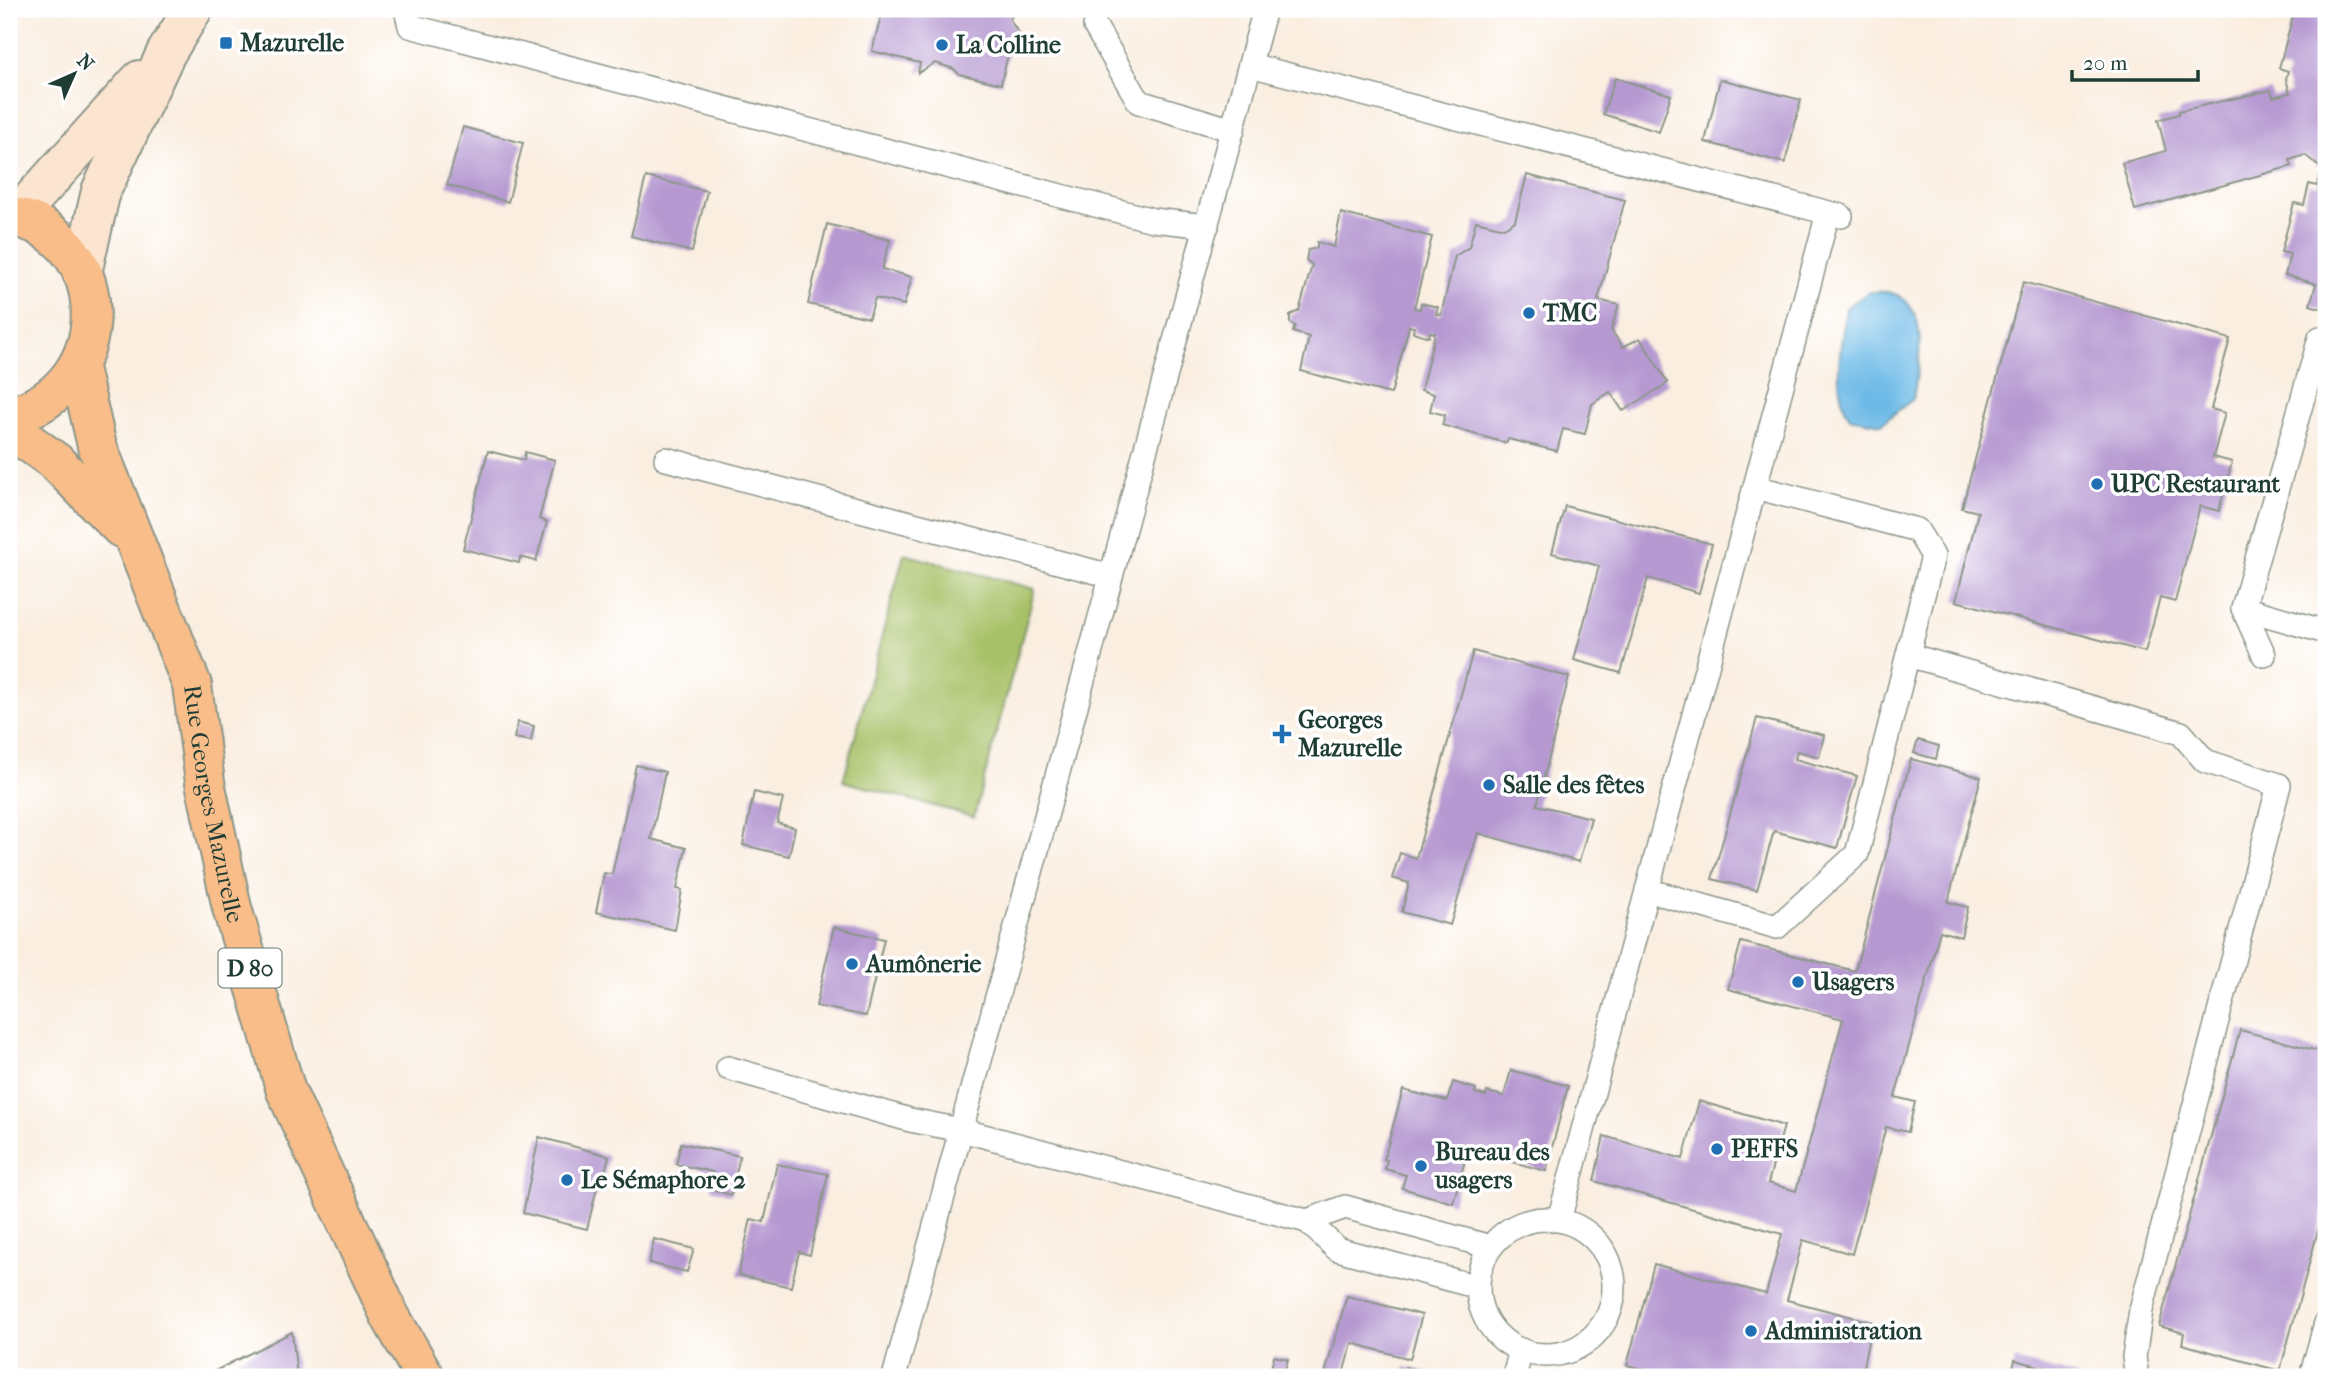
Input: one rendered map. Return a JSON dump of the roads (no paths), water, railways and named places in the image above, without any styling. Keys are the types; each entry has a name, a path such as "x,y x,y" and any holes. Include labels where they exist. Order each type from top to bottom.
{"main road":[{"path":"82,273 101,191 166,52 193,9"},
{"path":"9,416 29,411 58,394 79,368 90,337 92,304 82,273 66,248 44,229 13,217 166,52"},
{"name":"Rue Georges Mazurelle","path":"79,368 97,446 132,540 192,685 205,782 232,908 286,1091 390,1315 425,1377"},
{"name":"Rue Georges Mazurelle","path":"9,428 56,462 132,540"}],"lane":[{"path":"406,9 410,26 1153,220 1206,226"},
{"path":"894,1377 1265,9"},
{"path":"1095,26 1139,102 1233,130"},
{"path":"1250,65 1835,214 1755,488 1559,1220"},
{"path":"2263,655 2243,608 2320,338 2326,340"},
{"path":"666,459 1111,576"},
{"path":"1647,890 1777,927 1857,854 1933,556 1917,530 1755,488"},
{"path":"2243,608 2326,632"},
{"path":"1908,655 2181,733 2205,761 2279,785 2141,1310 2134,1357 2137,1377"},
{"path":"728,1068 910,1120 961,1130 1307,1221 1337,1249 1478,1287"},
{"path":"1307,1221 1345,1207 1491,1247"},
{"path":"1539,1219 1559,1220 1579,1227 1597,1241 1612,1272 1612,1305 1602,1326 1586,1342 1566,1352 1544,1354 1521,1350 1504,1340 1490,1325 1481,1307 1478,1287 1481,1266 1491,1247 1504,1233 1521,1223 1539,1219"},
{"path":"2311,1377 2326,1323"},
{"path":"1514,1377 1521,1350"}],"water":[{"path":"1869,292 1890,292 1905,301 1913,311 1920,340 1913,399 1881,424 1850,418 1840,392 1840,350 1846,308"}],"place":[{"name":"Mazurelle","path":"226,43"},
{"name":"La Colline","path":"942,45"},
{"name":"TMC","path":"1529,313"},
{"name":"UPC Restaurant","path":"2097,484"},
{"name":"Georges Mazurelle","path":"1282,734"},
{"name":"Salle des fêtes","path":"1489,785"},
{"name":"Aumônerie","path":"852,964"},
{"name":"Usagers","path":"1798,982"},
{"name":"PEFFS","path":"1717,1149"},
{"name":"Bureau des usagers","path":"1421,1166"},
{"name":"Le Sémaphore 2","path":"567,1180"},
{"name":"Administration","path":"1751,1331"}]}
